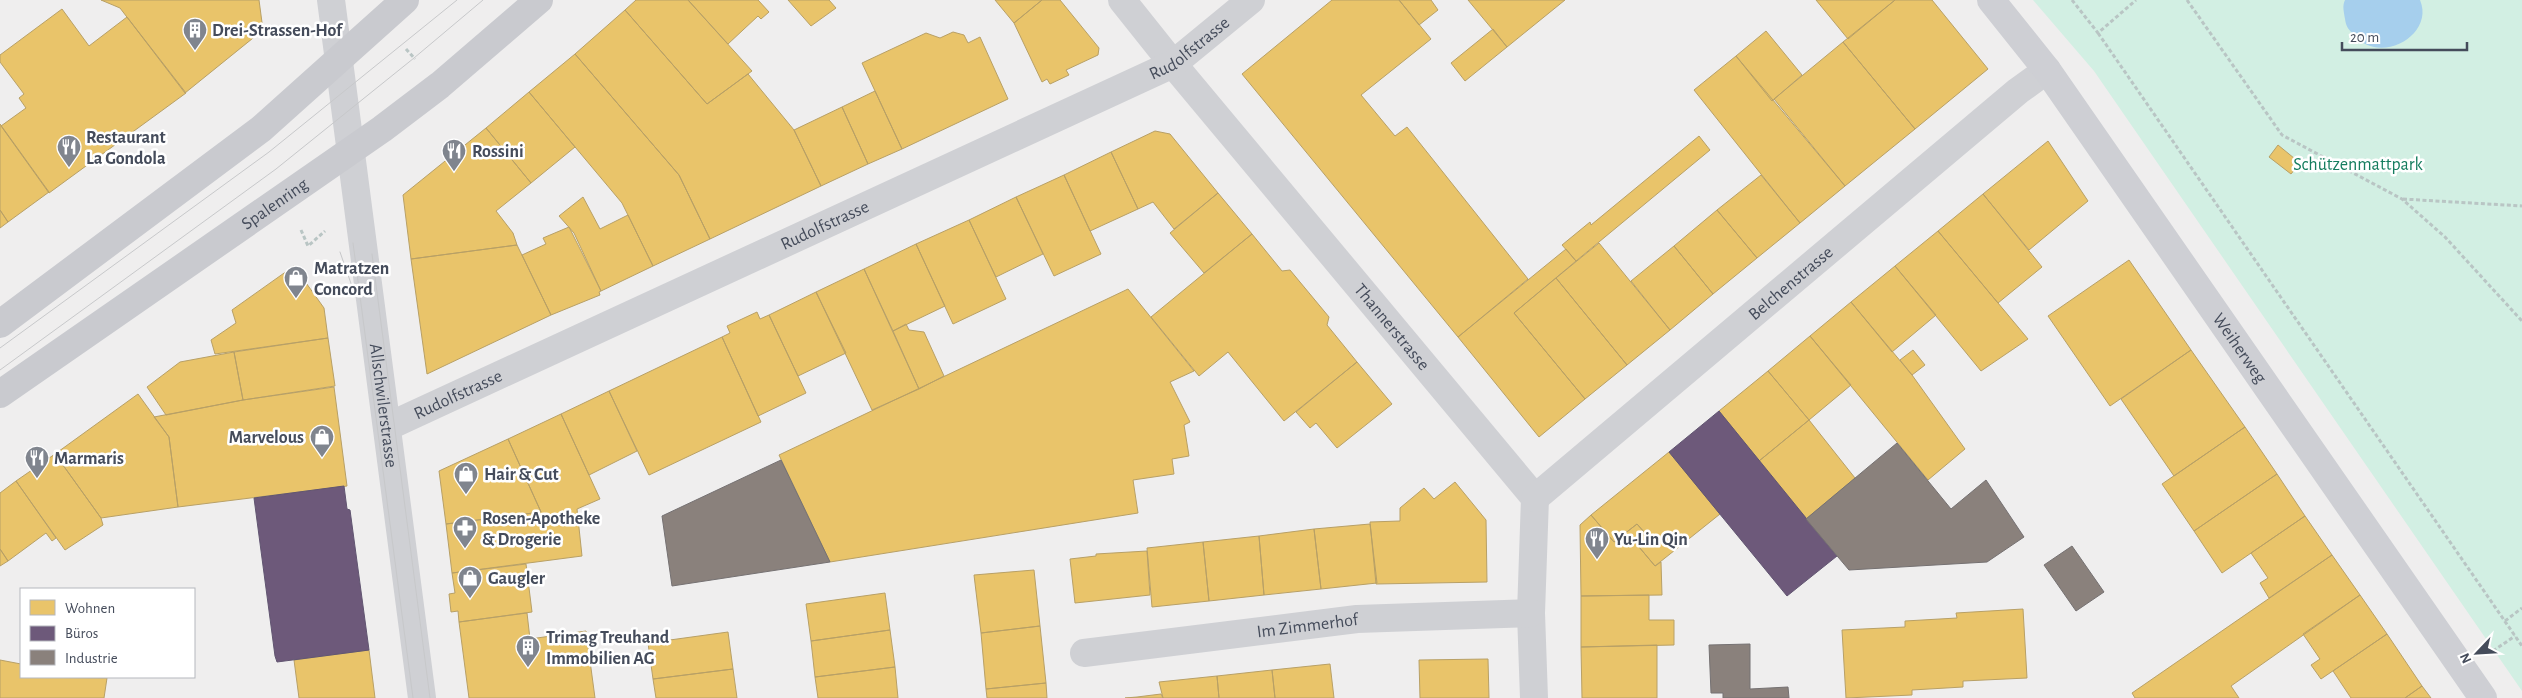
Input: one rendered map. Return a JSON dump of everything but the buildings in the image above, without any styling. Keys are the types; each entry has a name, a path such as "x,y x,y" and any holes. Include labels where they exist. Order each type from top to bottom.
{"main road":[{"path":"0,324 261,129 405,0"},
{"name":"Spalenring","path":"0,394 349,152 440,85 539,0"}],"street":[{"name":"Allschwilerstrasse","path":"331,0 344,114 422,698"},
{"name":"Thannerstrasse","path":"1122,0 1173,64 1535,498"},
{"name":"Rudolfstrasse","path":"386,427 1173,64 1251,0"},
{"name":"Weiherweg","path":"1991,0 2047,70 2483,698"},
{"name":"Belchenstrasse","path":"1535,498 2003,104 2047,70"},
{"path":"1534,698 1531,613 1535,498"},
{"name":"Im Zimmerhof","path":"1084,653 1357,619 1531,613"}],"path":[{"path":"2072,0 2098,33 2522,646"},
{"path":"2098,33 2136,0"},
{"path":"2188,1 2282,134 2402,199 2446,237 2522,320"},
{"path":"382,20 440,85"},
{"path":"2402,199 2522,206"},
{"path":"2505,620 2522,608"}],"green space":[{"name":"Schützenmattpark","path":"2033,0 2522,0 2522,691 2094,71"}],"water":[{"path":"2345,0 2420,0 2423,13 2420,25 2413,35 2390,47 2377,48 2365,44 2349,30 2345,22"}],"tram line":[{"path":"0,348 269,152 457,0"},
{"path":"0,370 276,169 483,0"},
{"path":"353,243 413,698"},
{"path":"340,252 354,292"},
{"path":"372,254 430,698"}],"place":[{"name":"Drei-Strassen-Hof","path":"195,51"},
{"name":"Restaurant La Gondola","path":"69,168"},
{"name":"Rossini","path":"454,172"},
{"name":"Matratzen Concord","path":"296,299"},
{"name":"Marvelous","path":"322,458"},
{"name":"Marmaris","path":"37,479"},
{"name":"Hair & Cut","path":"466,495"},
{"name":"Rosen-Apotheke & Drogerie","path":"465,549"},
{"name":"Yu-Lin Qin","path":"1597,560"},
{"name":"Gaugler","path":"470,599"},
{"name":"Trimag Treuhand Immobilien AG","path":"528,668"}]}
